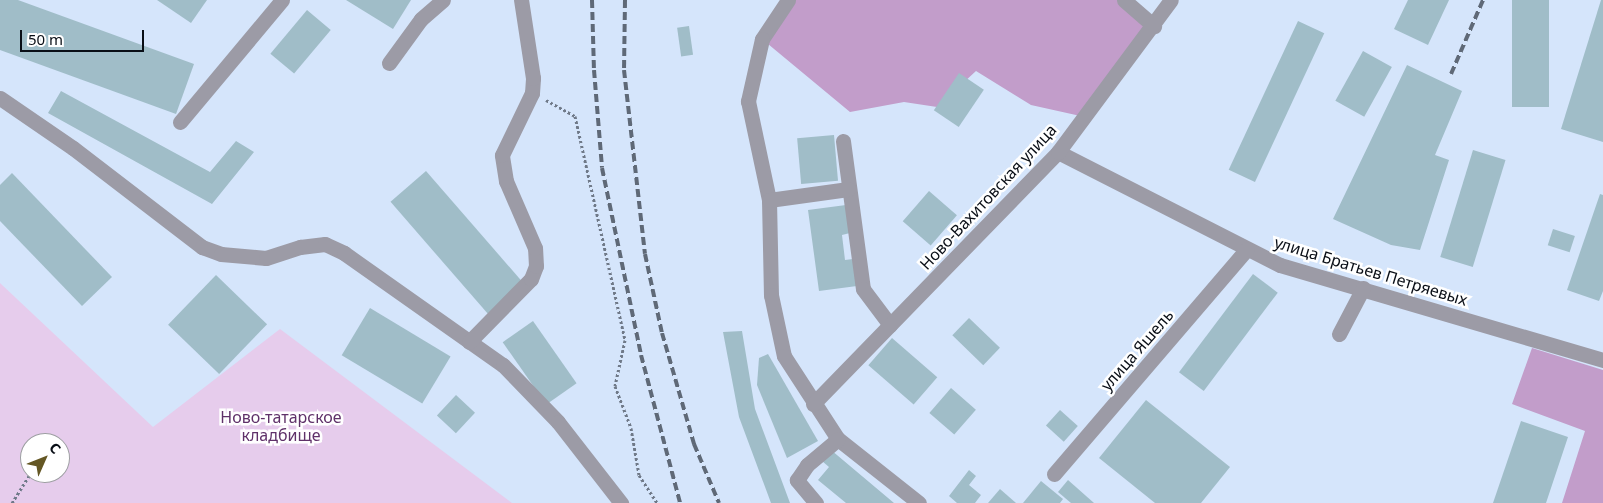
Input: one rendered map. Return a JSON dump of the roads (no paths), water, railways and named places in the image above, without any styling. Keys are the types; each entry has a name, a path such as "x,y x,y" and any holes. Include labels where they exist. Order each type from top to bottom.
{"street":[{"path":"180,122 282,0"},
{"path":"389,64 421,19 443,0"},
{"path":"469,342 531,279 536,266 535,248 506,181 502,155 532,93 533,78 521,0"},
{"path":"788,0 762,39 748,101 769,200 771,295 784,356 813,404 838,439 918,503"},
{"path":"1124,0 1154,26"},
{"path":"1137,11 1152,14 1169,3"},
{"name":"Ново-Вахитовская улица","path":"813,404 1058,152 1154,26 1169,3"},
{"path":"0,98 73,148 202,247 222,254 266,258 300,247 325,244 344,253 503,365 558,422 621,503"},
{"path":"844,141 848,189 863,290 890,325"},
{"name":"улица Братьев Петряевых","path":"1058,152 1280,264 1363,288 1473,314 1603,360"},
{"path":"769,200 848,189"},
{"name":"улица Яшель","path":"1054,474 1247,249"},
{"path":"1339,334 1363,288"},
{"path":"816,503 798,480 807,465 838,439"}],"railway":[{"path":"592,0 594,70 602,168 641,355 680,503"},
{"path":"625,0 624,70 645,254 662,333 694,444 719,503"},
{"path":"1451,74 1483,0"}],"park label":[{"name":"Ново-татарское кладбище","path":"281,426"}]}
